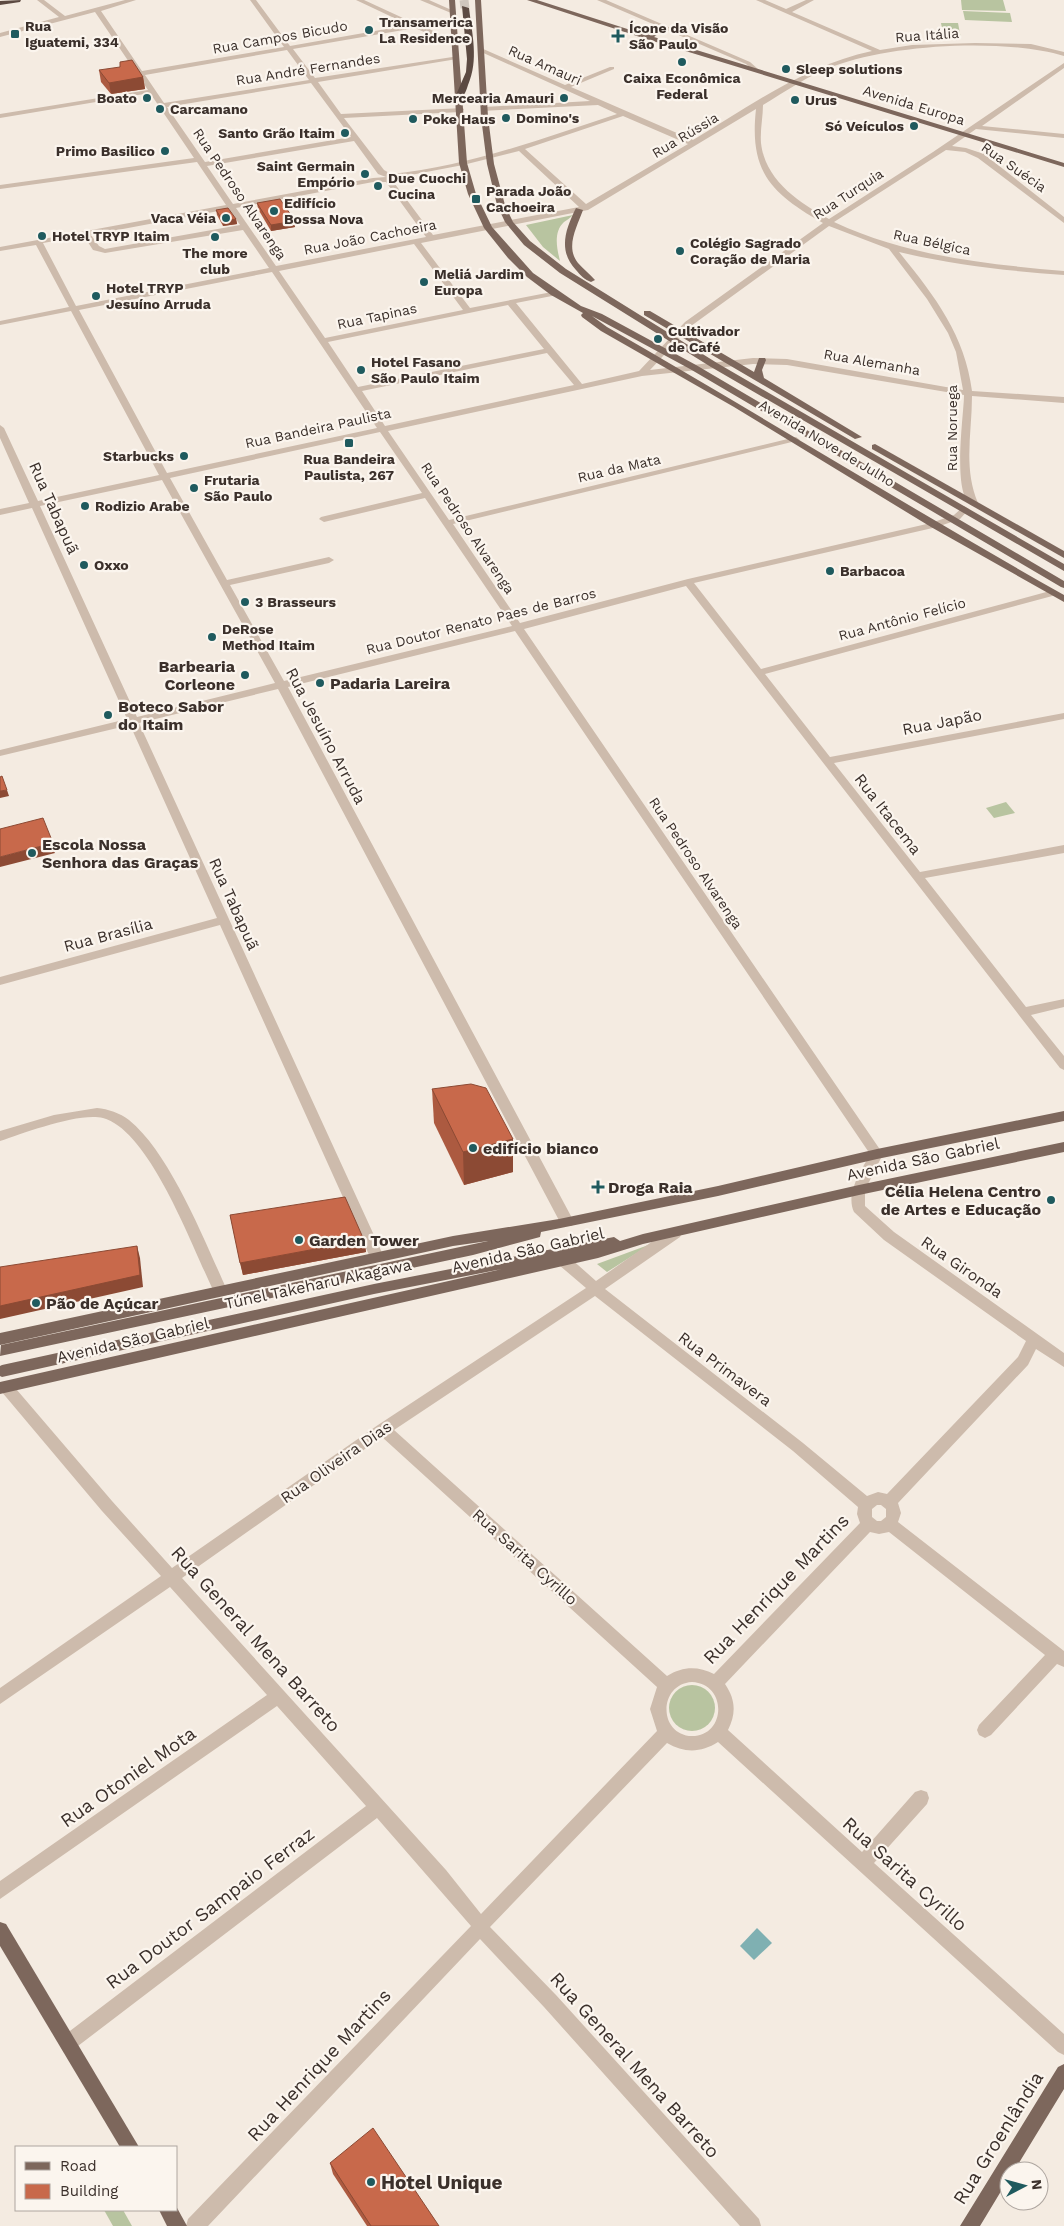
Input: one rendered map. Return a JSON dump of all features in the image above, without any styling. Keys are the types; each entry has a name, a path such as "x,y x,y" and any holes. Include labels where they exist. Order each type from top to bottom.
{"highway":[{"path":"0,3 17,0"},
{"path":"460,95 470,72 471,59 465,8"}],"main road":[{"name":"Avenida Nove de Julho","path":"452,0 460,95 462,163 472,194 488,228 524,269 554,293 578,308 604,330 675,369 796,440 934,525 1064,599"},
{"name":"Avenida Europa","path":"530,0 645,37 1064,164"},
{"name":"Avenida Nove de Julho","path":"477,1 484,108 490,156 502,208 510,223 523,240 542,256 714,365 1064,568"},
{"path":"645,37 655,35 667,29"},
{"path":"582,209 569,234 567,243 568,253 579,271 606,293"},
{"name":"Avenida Nove de Julho","path":"596,291 606,293 630,304 679,331 731,363 1064,555"},
{"name":"Avenida Nove de Julho","path":"578,308 599,316 693,367 950,520 1064,585"},
{"path":"760,379 758,370 762,360"},
{"name":"Avenida São Gabriel","path":"0,1339 377,1257 489,1234 563,1223 728,1189 877,1154 1064,1116"},
{"name":"Avenida São Gabriel","path":"2,1382 564,1261 614,1249 643,1239 859,1190 1064,1147"},
{"name":"Túnel Takeharu Akagawa","path":"1,1351 473,1250 527,1236 563,1223"},
{"name":"Túnel Takeharu Akagawa","path":"2,1382 505,1262 595,1245 643,1239"},
{"path":"0,1930 129,2146"},
{"name":"Rua Groenlândia","path":"969,2226 1064,2073"},
{"path":"169,2211 178,2226"}],"street":[{"path":"40,0 64,18"},
{"path":"0,35 133,0"},
{"path":"253,0 432,239"},
{"path":"359,0 420,26 456,44"},
{"path":"423,0 454,16"},
{"path":"600,0 748,63 756,70"},
{"path":"759,0 880,52"},
{"path":"786,12 811,0"},
{"name":"Rua Pedroso Alvarenga","path":"97,10 877,1154"},
{"name":"Rua Campos Bicudo","path":"140,74 420,26 454,16"},
{"path":"667,29 669,44"},
{"path":"1034,46 1064,44"},
{"name":"Rua Itália","path":"796,82 831,65 880,52 941,45 1034,46 1064,54"},
{"name":"Rua Amauri","path":"481,50 563,88 695,144"},
{"name":"Rua André Fernandes","path":"162,106 457,57"},
{"name":"Rua Turquia","path":"656,358 679,331 828,223 944,148 1064,65"},
{"path":"563,88 612,68"},
{"name":"Rua Rússia","path":"510,223 582,209 695,144 796,82"},
{"path":"0,116 152,90"},
{"path":"484,108 600,103"},
{"name":"Rua Bélgica","path":"760,105 756,141 763,165 781,191 804,209 828,223 892,248 970,263 1064,273"},
{"path":"340,116 460,110"},
{"path":"0,249 462,163 520,148 623,114"},
{"path":"973,127 1064,136"},
{"path":"0,187 200,162 356,138"},
{"path":"520,148 582,209"},
{"name":"Rua Suécia","path":"944,148 966,150 981,156 1064,221"},
{"name":"Rua João Cachoeira","path":"0,323 510,223"},
{"path":"86,233 96,248 105,251 244,227"},
{"name":"Rua Jesuíno Arruda","path":"38,242 165,477 282,686 563,1223"},
{"path":"416,242 468,311"},
{"name":"Rua Noruega","path":"892,248 943,314 953,332 961,354 968,393 966,481 973,503"},
{"name":"Rua Tapinas","path":"323,341 554,293"},
{"path":"510,302 579,386"},
{"path":"356,390 548,350"},
{"path":"642,373 656,358"},
{"name":"Rua Alemanha","path":"675,369 762,360 787,362 968,393 1064,400"},
{"name":"Rua Bandeira Paulista","path":"0,512 579,386 642,373 675,369"},
{"name":"Rua Tabapuã","path":"0,428 377,1257"},
{"name":"Rua da Mata","path":"447,523 796,440"},
{"name":"Rua Noruega","path":"952,491 966,481"},
{"path":"324,519 427,495"},
{"name":"Rua Doutor Renato Paes de Barros","path":"0,753 282,686 688,582 934,525 956,517 964,509"},
{"path":"226,584 329,560"},
{"name":"Rua Itacema","path":"688,582 1064,1065"},
{"name":"Rua Antônio Felício","path":"758,673 1053,593"},
{"name":"Rua Japão","path":"826,760 1064,716"},
{"path":"916,876 1064,849"},
{"name":"Rua Brasília","path":"1,978 224,920"},
{"path":"1024,1012 1064,1003"},
{"path":"0,1136 89,1113 106,1113 130,1126 141,1139 175,1195 220,1290"},
{"path":"859,1190 877,1154"},
{"name":"Rua Gironda","path":"859,1190 858,1208 873,1224 1064,1361"},
{"name":"Rua Oliveira Dias","path":"0,1697 383,1429 595,1290 675,1233"},
{"name":"Rua Primavera","path":"564,1261 595,1290 798,1447 866,1504"},
{"path":"888,1503 1023,1361 1034,1340"},
{"name":"Rua General Mena Barreto","path":"2,1382 81,1476 440,1876 480,1926 752,2226"},
{"name":"Rua Sarita Cyrillo","path":"383,1429 666,1685"},
{"path":"876,1499 888,1503 895,1513 890,1524 880,1527 869,1523 863,1515 866,1504 876,1499"},
{"name":"Rua Henrique Martins","path":"715,1684 869,1523"},
{"path":"890,1524 1060,1657 985,1730"},
{"path":"689,1675 704,1678 715,1684 723,1694 728,1708 726,1722 718,1732 704,1741 693,1742 676,1738 661,1722 657,1710 659,1696 666,1685 676,1678 689,1675"},
{"name":"Rua Otoniel Mota","path":"0,1891 278,1696"},
{"name":"Rua Henrique Martins","path":"195,2226 668,1731"},
{"name":"Rua Sarita Cyrillo","path":"718,1732 1064,2046"},
{"path":"862,1864 921,1798"},
{"name":"Rua Doutor Sampaio Ferraz","path":"68,2043 378,1808"}],"green space":[{"path":"961,0 1003,0 1006,11 962,10"},
{"path":"963,11 1010,13 1012,22 965,20"},
{"path":"941,23 958,23 961,39 944,38"},
{"path":"573,215 564,222 558,231 557,241 560,261 543,247 526,225"},
{"path":"1006,802 1015,813 994,818 986,808"},
{"path":"651,1244 607,1272 597,1264"},
{"path":"692,1685 705,1689 711,1695 715,1708 711,1721 705,1727 692,1731 679,1727 673,1721 669,1708 673,1695 679,1689"},
{"path":"105,2211 124,2211 132,2226 113,2226"}],"water":[{"path":"757,1928 772,1943 754,1960 740,1946"}],"building":[{"path":"132,60 143,77 109,83 99,70 120,67 120,62"},
{"path":"280,199 295,221 271,225 257,203"},
{"path":"228,208 236,219 223,221 216,210"},
{"path":"2,776 7,790 0,791 0,777"},
{"path":"43,818 53,843 0,857 0,829"},
{"path":"471,1084 486,1088 513,1139 463,1152 432,1089"},
{"name":"Garden Tower","path":"345,1197 364,1240 240,1263 230,1215"},
{"name":"Pão de Açúcar","path":"137,1246 140,1275 0,1306 0,1267"},
{"name":"Hotel Unique","path":"373,2128 439,2226 371,2226 330,2163"}],"tunnel":[{"path":"464,0 465,8"}],"place":[{"name":"Transamerica La Residence","path":"369,30"},
{"name":"Rua Iguatemi, 334","path":"15,34"},
{"name":"Ícone da Visão São Paulo","path":"618,36"},
{"name":"Caixa Econômica Federal","path":"682,62"},
{"name":"Sleep solutions","path":"786,69"},
{"name":"Boato","path":"147,98"},
{"name":"Mercearia Amauri","path":"564,98"},
{"name":"Urus","path":"795,100"},
{"name":"Carcamano","path":"160,109"},
{"name":"Domino's","path":"506,118"},
{"name":"Poke Haus","path":"413,119"},
{"name":"Só Veículos","path":"914,126"},
{"name":"Santo Grão Itaim","path":"345,133"},
{"name":"Primo Basilico","path":"165,151"},
{"name":"Saint Germain Empório","path":"365,174"},
{"name":"Due Cuochi Cucina","path":"378,186"},
{"name":"Parada João Cachoeira","path":"476,199"},
{"name":"Edifício Bossa Nova","path":"274,211"},
{"name":"Vaca Véia","path":"226,218"},
{"name":"Hotel TRYP Itaim","path":"42,236"},
{"name":"The more club","path":"215,237"},
{"name":"Colégio Sagrado Coração de Maria","path":"680,251"},
{"name":"Meliá Jardim Europa","path":"424,282"},
{"name":"Hotel TRYP Jesuíno Arruda","path":"96,296"},
{"name":"Cultivador de Café","path":"658,339"},
{"name":"Hotel Fasano São Paulo Itaim","path":"361,370"},
{"name":"Rua Bandeira Paulista, 267","path":"349,443"},
{"name":"Starbucks","path":"184,456"},
{"name":"Frutaria São Paulo","path":"194,488"},
{"name":"Rodizio Arabe","path":"85,506"},
{"name":"Oxxo","path":"84,565"},
{"name":"Barbacoa","path":"830,571"},
{"name":"3 Brasseurs","path":"245,602"},
{"name":"DeRose Method Itaim","path":"212,637"},
{"name":"Barbearia Corleone","path":"245,675"},
{"name":"Padaria Lareira","path":"320,683"},
{"name":"Boteco Sabor do Itaim","path":"108,715"},
{"name":"Escola Nossa Senhora das Graças","path":"32,853"},
{"name":"edifício bianco","path":"473,1148"},
{"name":"Droga Raia","path":"598,1187"},
{"name":"Célia Helena Centro de Artes e Educação","path":"1051,1200"},
{"name":"Garden Tower","path":"299,1240"},
{"name":"Pão de Açúcar","path":"36,1303"},
{"name":"Hotel Unique","path":"371,2182"}]}
